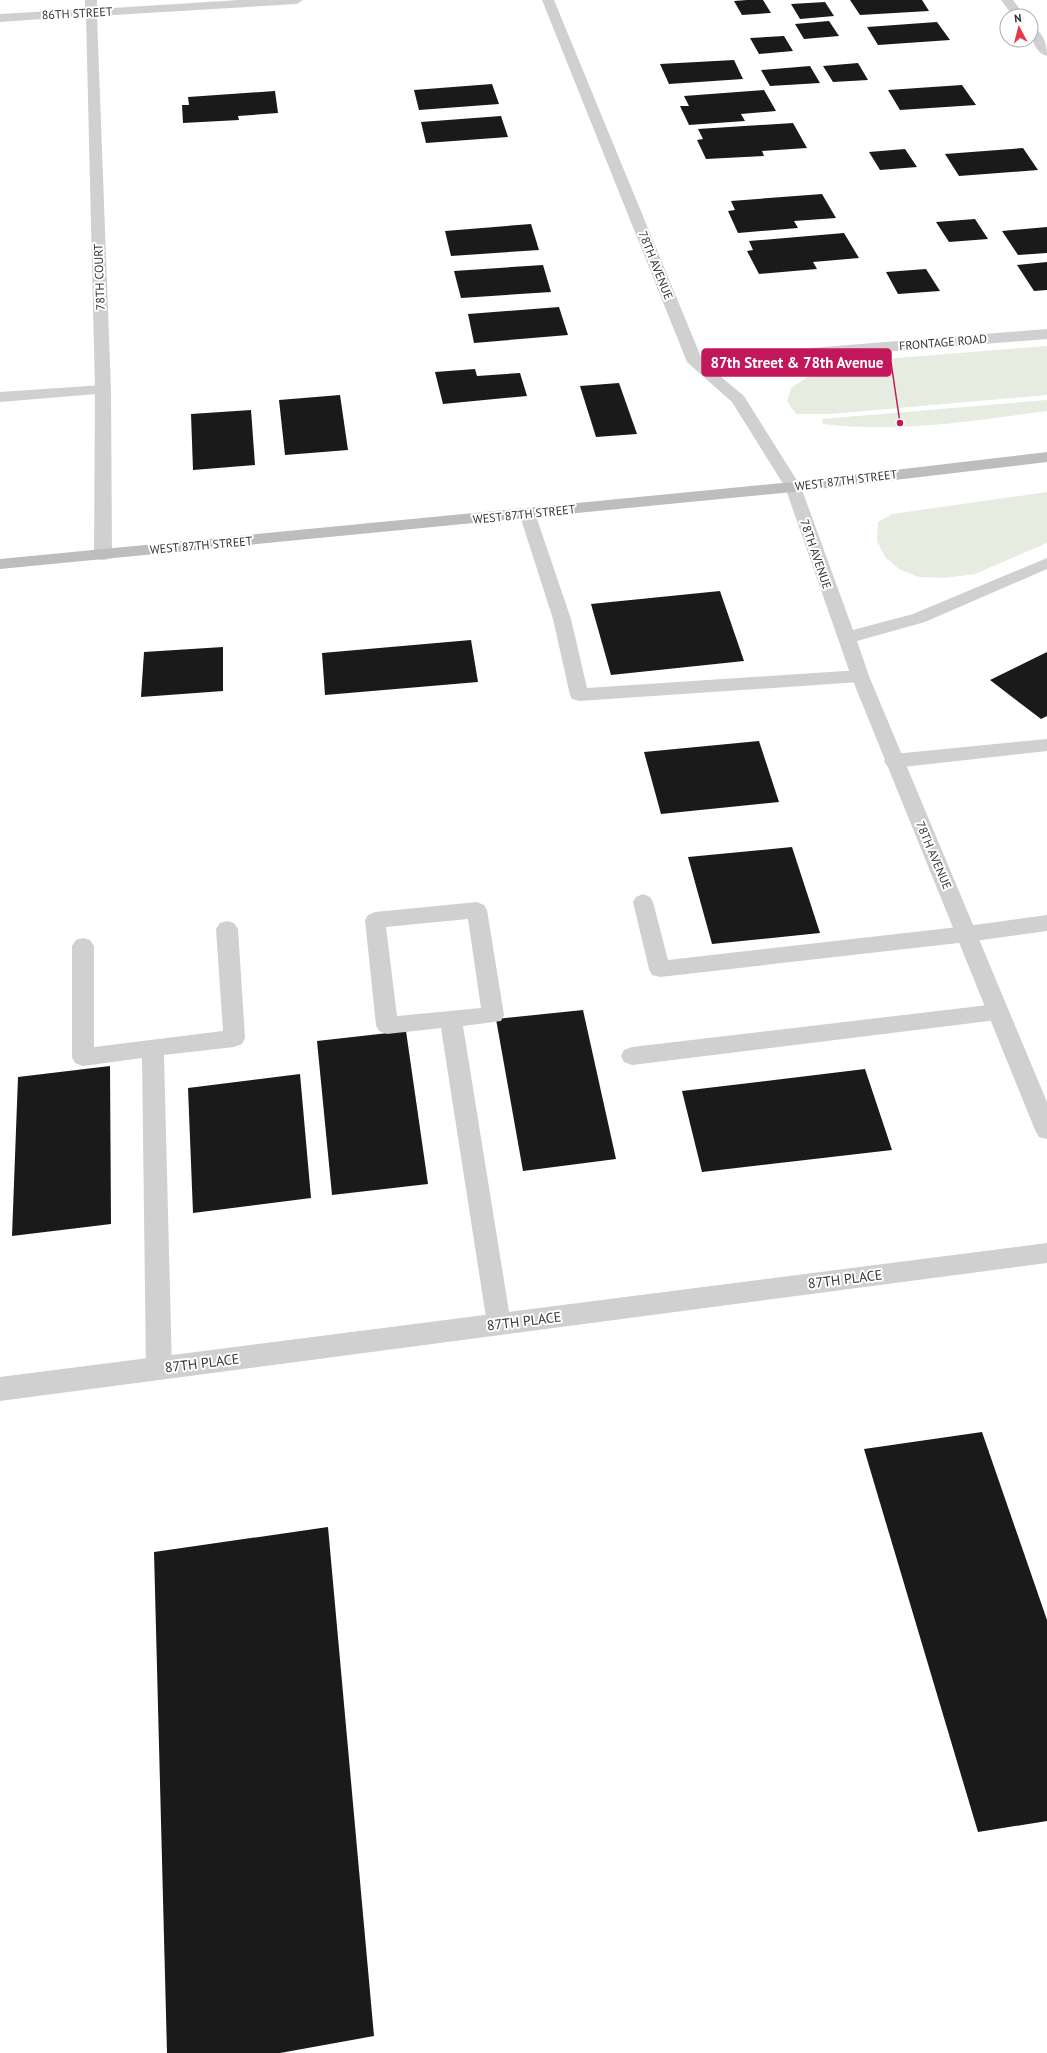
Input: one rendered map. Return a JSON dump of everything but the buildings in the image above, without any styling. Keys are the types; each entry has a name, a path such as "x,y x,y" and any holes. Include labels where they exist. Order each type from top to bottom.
{"main road":[{"name":"WEST 87TH STREET","path":"0,564 793,487 1047,457"}],"street":[{"name":"86TH STREET","path":"0,18 91,6 297,0"},
{"name":"78TH AVENUE","path":"548,0 695,362 738,399 793,487 860,676 967,934 997,1012 1047,1130"},
{"name":"78TH COURT","path":"91,6 103,390 103,555"},
{"path":"1039,42 1047,52"},
{"name":"FRONTAGE ROAD","path":"695,362 1047,334"},
{"path":"0,397 103,390"},
{"path":"527,513 562,619 579,695 860,676"},
{"path":"846,638 919,618 1047,563"},
{"path":"894,761 1047,745"},
{"path":"643,902 660,969 967,934 1047,923"},
{"path":"477,910 493,1015 451,1019 387,1025 376,920 477,910"},
{"path":"83,946 83,1057 234,1038 227,928"},
{"path":"632,1056 997,1012"},
{"path":"451,1019 499,1324"},
{"path":"153,1048 159,1369"},
{"name":"87TH PLACE","path":"0,1389 1047,1253"}],"shaded area":[{"path":"1047,346 1047,395 830,414 796,414 787,401 791,388 809,376 839,367 872,360"},
{"path":"1047,400 1047,411 935,425 880,427 852,426 823,424 822,419"},
{"path":"1047,492 1047,543 975,574 944,578 919,577 899,569 885,557 877,541 878,522 892,514"}],"place":[{"name":"87th Street & 78th Avenue","path":"900,423"}]}
